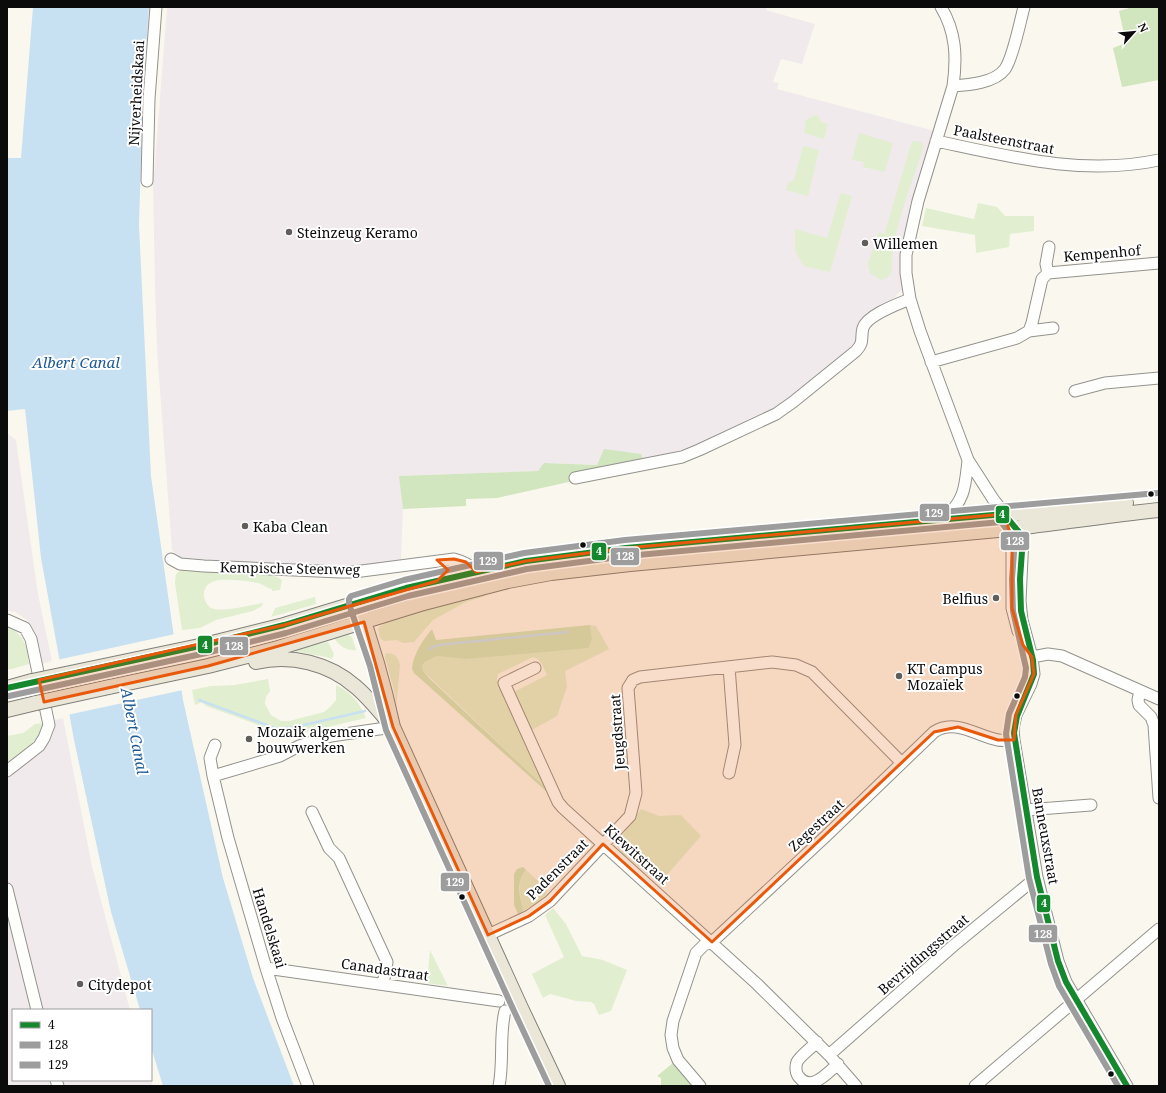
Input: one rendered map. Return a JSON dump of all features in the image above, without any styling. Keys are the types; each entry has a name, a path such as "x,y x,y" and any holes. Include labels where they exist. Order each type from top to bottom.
{"main road":[{"path":"7,688 32,681 204,645 284,625 406,588 526,561 626,548 1159,501"},
{"path":"7,710 208,666 278,648 420,604 479,588 550,573 1071,522 1114,514 1159,510"},
{"path":"357,602 386,692 393,727 558,1086"},
{"path":"208,666 236,667 273,659 293,659 310,662 341,676 356,687 393,727"}],"street":[{"name":"Nijverheidskaai","path":"147,181 149,99 156,7"},
{"path":"936,141 953,86 956,67 955,47 950,26 941,7"},
{"path":"953,86 971,85 997,76 1005,70 1024,7"},
{"name":"Paalsteenstraat","path":"1012,528 968,460 931,362 910,298 906,273 906,255 918,201 936,141 1034,162 1065,165 1099,166 1159,160"},
{"name":"Kempenhof","path":"1048,273 1046,264 1049,247"},
{"name":"Kempenhof","path":"1029,331 1042,279 1048,273 1159,263"},
{"path":"576,478 682,457 776,414 793,402 862,345 863,328 867,322 910,298"},
{"path":"931,362 1017,338 1029,331 1053,328"},
{"path":"1075,390 1105,383 1159,378"},
{"name":"Paalsteenstraat","path":"943,520 952,512 961,500 966,481 968,460"},
{"name":"Banneuxstraat","path":"1012,528 1012,608 1023,645 1032,657 1034,674 1031,684 1016,715 1013,729 1038,877 1058,961 1066,982 1127,1086"},
{"name":"Kempische Steenweg","path":"171,559 180,564 204,566 354,572 454,559 466,562 476,572"},
{"path":"437,581 445,573 445,567 438,560"},
{"path":"476,572 479,588"},
{"path":"7,620 25,628 31,639 49,725 39,746 7,771"},
{"path":"1032,657 1048,654 1062,656 1159,699"},
{"name":"Jeugdstraat","path":"603,844 630,816 636,793 628,688 633,680 640,676 772,662 796,665 812,672 902,763"},
{"path":"729,667 736,745 729,773"},
{"name":"Kiewitstraat","path":"535,668 504,683 558,802 757,984 817,1042 856,1086"},
{"path":"1140,691 1138,700 1139,705 1151,717 1154,725 1159,798"},
{"name":"Zegestraat","path":"700,1086 678,1060 673,1048 671,1035 673,1021 696,953 704,946 712,942 939,728 948,726 958,727 998,740 1014,740"},
{"path":"213,776 280,756 299,746 331,736 393,727"},
{"name":"Handelskaai","path":"215,745 210,758 228,838 282,1018 308,1086"},
{"path":"1026,810 1091,805"},
{"path":"312,812 329,848 339,858 387,962 383,984"},
{"name":"Padenstraat","path":"488,935 529,916 550,901 603,844"},
{"name":"Bevrijdingsstraat","path":"829,1055 953,946 1038,877"},
{"path":"7,889 37,1009"},
{"path":"975,1086 1076,998 1159,929"},
{"name":"Canadastraat","path":"266,968 383,984 502,1006 501,1076 499,1086"},
{"path":"817,1042 797,1062 796,1069 798,1076 804,1082 811,1083 818,1081 838,1064"}],"highlighted area":[{"path":"1004,514 1012,539 1012,608 1023,645 1032,657 1034,674 1016,715 1014,740 998,740 958,727 934,732 712,942 603,844 550,901 529,916 488,935 393,727 364,622 208,666 44,702 39,680 284,625 437,581 448,570 437,560 454,559 466,562 476,572 526,561 626,548"}],"shaded area":[{"path":"167,7 767,7 766,10 815,24 802,64 781,59 773,82 779,83 777,89 935,131 901,258 902,290 887,305 867,318 857,345 774,409 695,446 643,460 597,465 545,463 538,471 400,476 403,509 401,561 372,567 181,559 172,550 157,351 155,286 153,188"},
{"path":"7,433 16,440 38,594 52,661 42,664 35,632 27,620 15,612 7,611"},
{"path":"63,718 92,866 130,1009 12,1009 12,1081 152,1081 153,1086 7,1086 7,776 43,749 49,742 54,732 54,720"}],"green space":[{"path":"1133,7 1158,7 1159,80 1122,87 1113,48 1126,43 1119,11"},
{"path":"815,115 818,116 821,122 828,124 824,139 804,133 806,120"},
{"path":"859,133 893,143 885,172 863,167 864,162 852,160"},
{"path":"912,141 920,142 924,145 897,229 891,272 888,276 881,280 870,273 868,264 879,232 884,234 885,232"},
{"path":"803,146 819,150 808,196 786,190 788,183 794,180"},
{"path":"841,193 852,196 830,272 804,266 795,251 795,229 827,238"},
{"path":"978,203 997,207 1005,216 1034,216 1034,231 1010,234 1009,247 976,253 975,235 922,226 926,208 974,219"},
{"path":"604,449 641,454 643,460 573,481 497,498 466,499 466,506 403,509 399,476 538,471 544,463 597,465"},
{"path":"181,570 266,574 282,580 280,590 272,591 272,589 260,584 250,582 224,580 212,582 206,586 204,592 205,601 211,608 222,610 263,603 262,606 253,611 216,620 200,628 182,630 175,583 176,574"},
{"path":"485,592 485,596 466,602 433,620 414,642 403,643 397,640 384,641 380,638 378,628 387,621"},
{"path":"315,597 316,604 271,617 275,608"},
{"path":"590,625 596,626 609,649 565,671 567,687 557,716 530,731 514,692 547,675 542,664 533,657 498,674 497,679 546,788 423,671 422,665 437,656 465,659 592,639"},
{"path":"590,625 592,639 588,648 465,659 437,656 422,665 423,671 430,679 546,788 547,792 414,673 412,669 416,653 432,629 436,640"},
{"path":"7,626 18,633 24,642 29,664 7,669"},
{"path":"348,635 352,637 356,650 344,648 335,639"},
{"path":"328,642 334,654 332,659 294,651 294,650"},
{"path":"386,653 396,656 400,665 396,709 395,694 385,657"},
{"path":"268,679 270,691 266,697 265,704 271,715 281,721 289,721 324,712 336,700 336,685 354,698 366,718 294,735 274,731 206,706 202,702 195,705 192,690 211,686 235,685"},
{"path":"43,723 41,733 24,752 7,764 7,736 23,733 35,724"},
{"path":"641,809 659,816 681,815 701,836 659,884 619,850 617,845"},
{"path":"523,867 526,870 520,880 519,890 523,911 518,914 514,905 514,874 517,869"},
{"path":"526,870 547,889 547,893 542,900 523,911 520,885"},
{"path":"553,908 566,924 582,956 603,960 627,970 611,1011 599,1015 594,1004 591,1002 576,1001 550,994 543,998 532,974 564,957 545,915"},
{"path":"430,950 448,986 427,983"},
{"path":"673,1063 693,1086 661,1086 661,1078 657,1076"}],"water":[{"name":"Albert Canal","path":"33,7 149,7 143,93 139,225 151,476 183,700 223,878 253,978 294,1086 163,1086 152,1050 152,1009 140,1009 111,912 74,740 41,558 25,409 7,411 7,158 21,158"}],"pier":[{"path":"175,634 183,690 67,715 57,660"}],"waterway":[{"path":"429,649 438,645 568,632"},
{"path":"199,700 277,729 295,727 365,711"}],"transit line":[{"name":"129","path":"549,1086 386,730 370,666 349,604 349,599 351,596 404,580 524,553 625,540 1158,493"},
{"name":"4","path":"7,688 204,645 284,625 406,588 526,561 626,548 1004,514 1023,537 1020,579 1021,611 1033,660 1034,674 1017,716 1014,733 1037,877 1058,961 1066,982 1127,1086"},
{"name":"128","path":"9,696 206,653 286,633 408,596 527,569 627,556 1001,522 1015,540 1012,579 1013,611 1026,668 1025,677 1009,714 1006,734 1029,878 1051,964 1059,986 1118,1086"}],"place":[{"name":"Steinzeug Keramo","path":"289,232"},
{"name":"Willemen","path":"865,243"},
{"name":"Kaba Clean","path":"245,526"},
{"name":"Belfius","path":"996,598"},
{"name":"KT Campus Mozaïek","path":"899,676"},
{"name":"Mozaik algemene bouwwerken","path":"249,739"},
{"name":"Citydepot","path":"80,984"}]}
